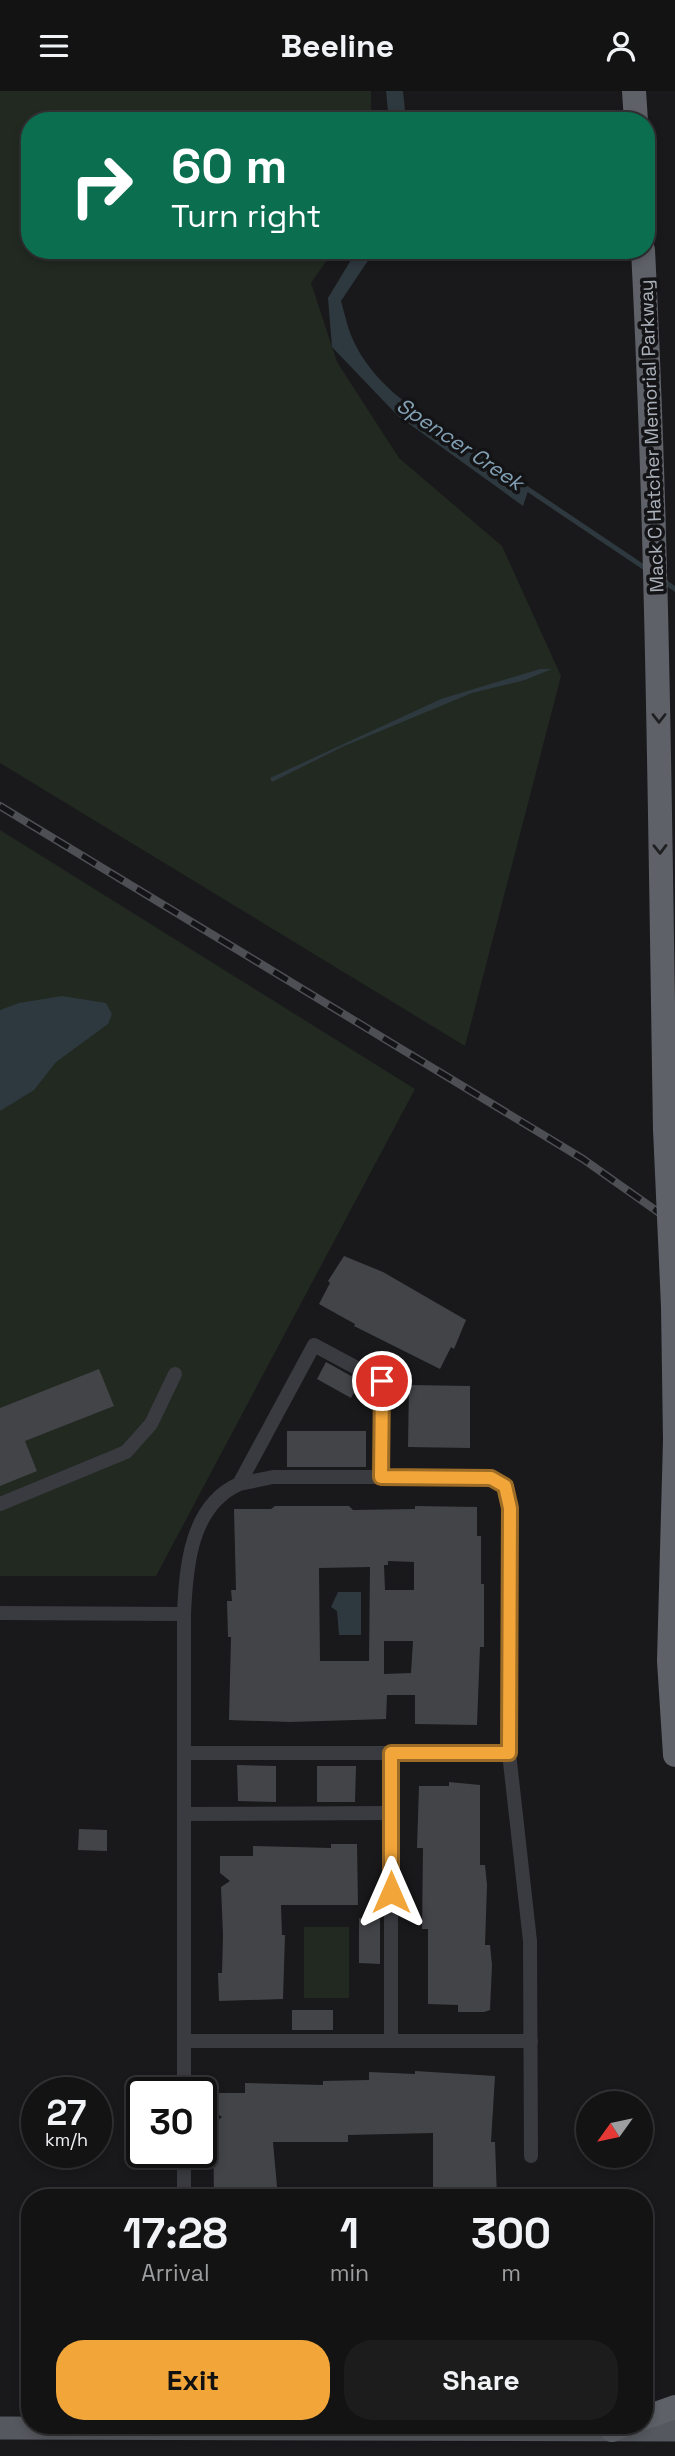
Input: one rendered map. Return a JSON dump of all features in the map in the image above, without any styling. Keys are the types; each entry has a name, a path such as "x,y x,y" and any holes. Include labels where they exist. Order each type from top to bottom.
{"highway":[{"path":"634,91 635,112"},
{"name":"Mack C Hatcher Memorial Parkway","path":"643,259 654,463 665,1129 673,1306 675,1440 669,1661 675,1755"},
{"path":"653,2415 675,2407"}],"main road":[{"path":"0,2428 21,2428"},
{"path":"653,2429 675,2430"}],"street":[{"path":"239,1483 314,1345 382,1381 381,1477"},
{"path":"0,1504 126,1452 151,1424 175,1374"},
{"path":"184,2077 184,1615 187,1566 193,1539 219,1497 239,1483 273,1477 487,1477 499,1480 508,1490 510,1508 509,1753 529,1931 531,2156"},
{"path":"0,1613 184,1615"},
{"path":"184,1753 509,1753"},
{"path":"391,1753 391,2041"},
{"path":"184,1814 391,1813"},
{"path":"184,2041 531,2041"},
{"path":"184,2168 184,2189"}],"shaded area":[{"path":"0,91 371,91 371,112 21,112 21,259 328,259 311,283 337,362 399,458 502,546 561,676 465,1046 0,763"},
{"path":"0,830 415,1089 156,1576 0,1576"},
{"path":"304,1927 349,1927 349,1998 304,1998"}],"water":[{"path":"386,91 403,91 405,112 388,112"},
{"path":"352,259 369,259 341,301 354,342 369,367 388,388 410,406 484,454 529,488 523,506 397,415 332,347 328,298"},
{"path":"540,669 552,669 525,680 472,693 342,747 272,782 270,778 441,699"},
{"path":"62,996 106,1003 112,1014 108,1024 56,1062 34,1090 0,1111 0,1010 19,1003"},
{"path":"338,1592 361,1592 361,1635 339,1635 337,1611 331,1607"}],"building":[{"path":"344,1256 383,1272 466,1320 454,1349 451,1347 440,1369 354,1326 355,1324 319,1304 330,1283 328,1281"},
{"path":"326,1362 360,1381 351,1398 317,1379"},
{"path":"99,1369 114,1406 25,1441 37,1471 0,1486 0,1408"},
{"path":"409,1385 470,1386 470,1448 408,1447"},
{"path":"287,1431 366,1431 366,1467 287,1467"},
{"path":"275,1506 349,1506 353,1510 415,1509 415,1506 477,1507 477,1536 481,1536 481,1584 484,1584 484,1647 480,1647 477,1725 415,1724 415,1695 387,1695 386,1719 290,1722 229,1720 231,1637 228,1637 227,1601 232,1601 231,1590 236,1590 234,1509 271,1509","holes":["388,1561 414,1562 414,1590 385,1590 384,1565 388,1565","370,1567 369,1661 320,1661 319,1568","384,1641 413,1641 411,1673 384,1674"]},
{"path":"237,1765 276,1766 276,1802 238,1801"},
{"path":"317,1766 356,1766 355,1802 317,1802"},
{"path":"449,1782 480,1785 480,1865 485,1865 487,1885 485,1945 490,1945 492,1965 490,2010 484,2012 458,2012 458,2005 428,2004 428,1929 422,1929 423,1848 417,1848 419,1786 449,1786"},
{"path":"79,1829 107,1830 107,1851 78,1850"},
{"path":"331,1844 357,1844 358,1905 281,1905 282,1935 285,1935 283,1999 219,2001 218,1973 222,1973 223,1935 221,1887 230,1881 220,1873 220,1856 253,1856 253,1846 331,1848"},
{"path":"359,1918 380,1919 380,1964 359,1963"},
{"path":"292,2010 333,2010 333,2030 292,2030"},
{"path":"415,2071 495,2076 491,2142 495,2142 497,2189 433,2189 433,2133 348,2135 348,2142 273,2142 277,2189 214,2189 214,2168 217,2168 217,2121 222,2117 217,2114 217,2093 245,2093 245,2083 323,2085 323,2081 369,2080 369,2072 415,2074"}],"waterway":[{"name":"Spencer Creek","path":"523,486 648,570"},
{"name":"Spencer Creek","path":"662,580 675,589"}],"railway":[{"path":"0,806 583,1159 675,1224"}],"route":[{"path":"382,1381 381,1477 487,1477 499,1480 508,1490 510,1498 509,1753 391,1753 391,1892"}]}
